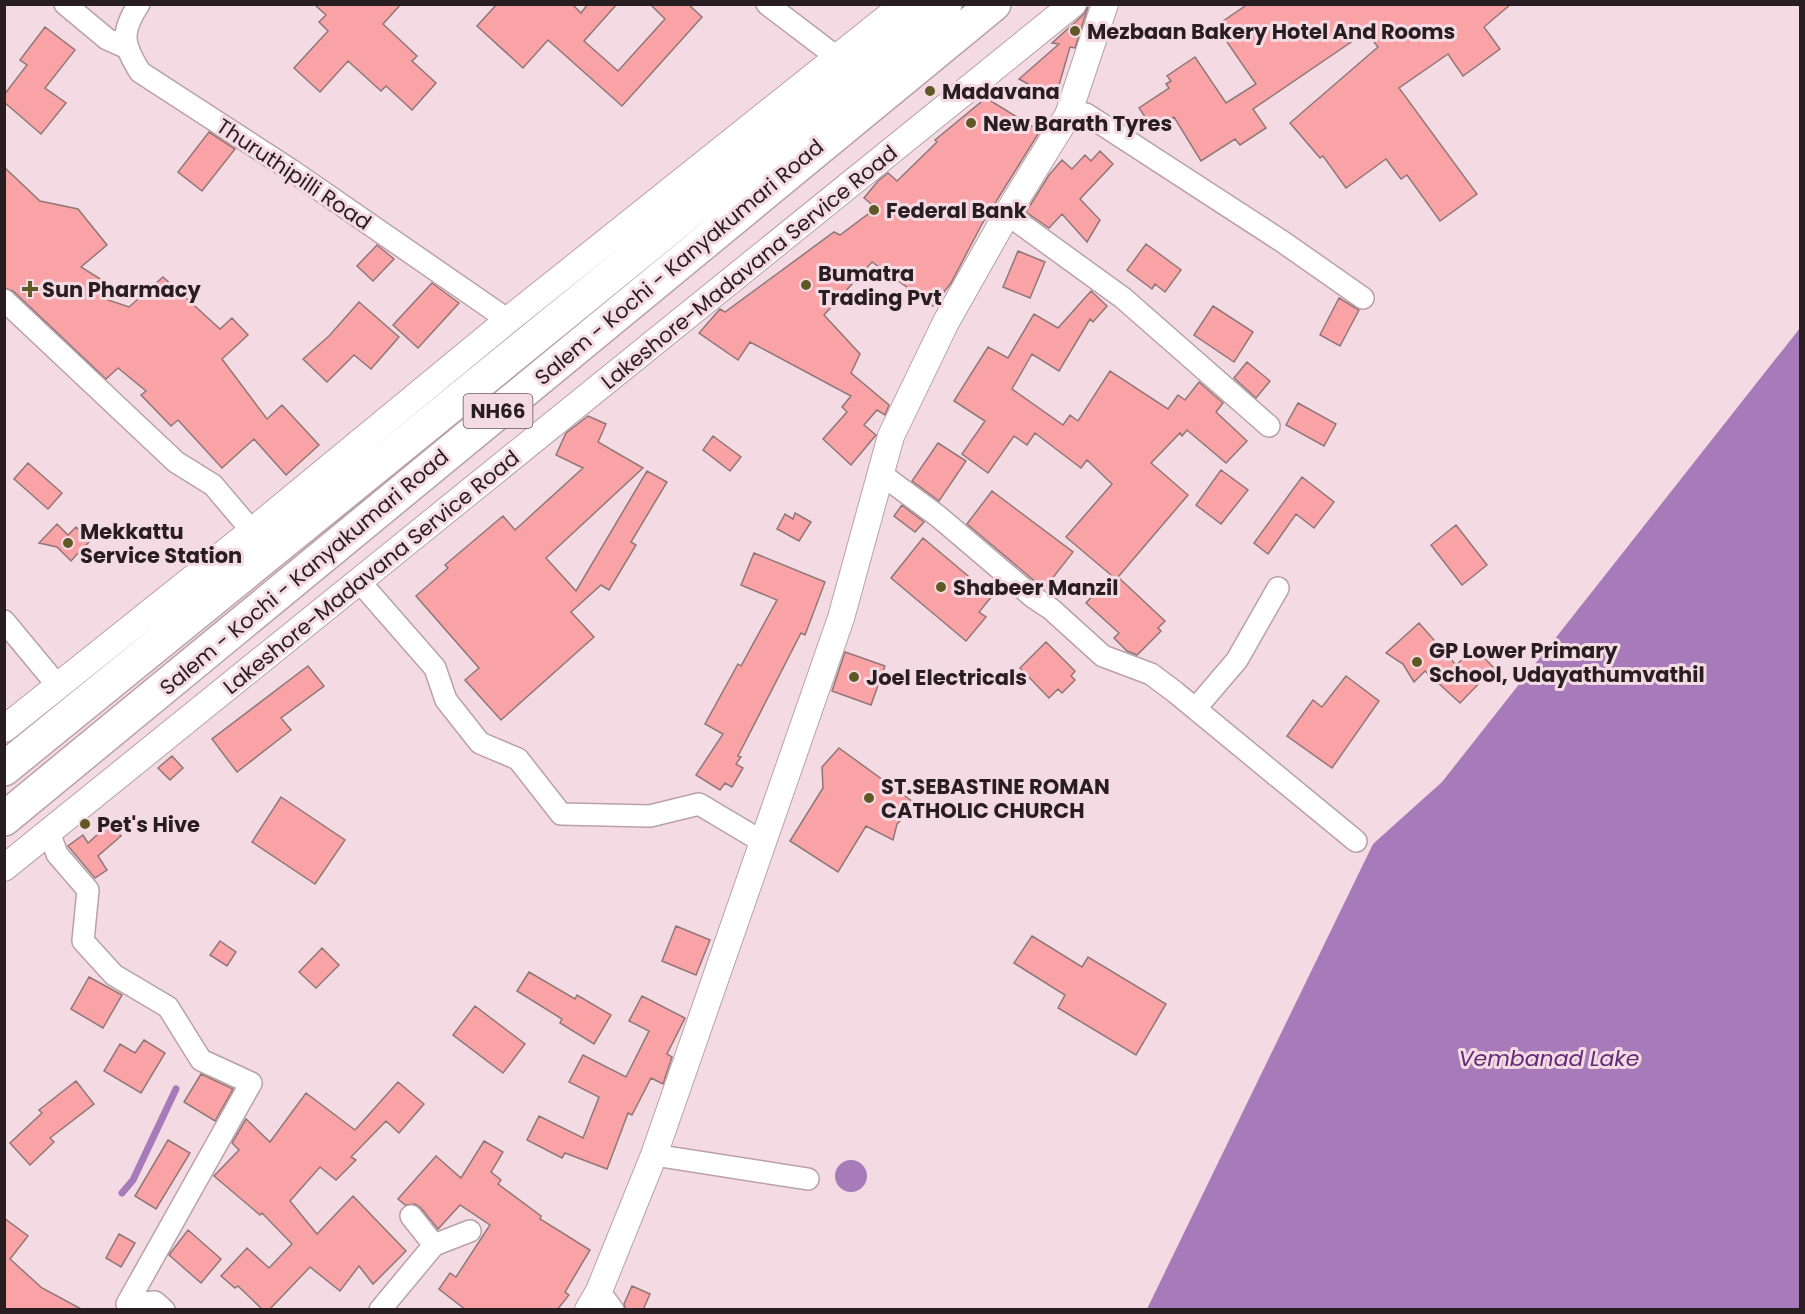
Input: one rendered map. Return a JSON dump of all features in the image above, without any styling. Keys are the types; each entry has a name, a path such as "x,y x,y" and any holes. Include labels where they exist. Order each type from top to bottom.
{"highway":[{"name":"Salem - Kochi - Kanyakumari Road","path":"4,770 945,4"},
{"name":"Salem - Kochi - Kanyakumari Road","path":"4,819 994,4"}],"street":[{"path":"65,4 107,39 125,47 127,22 139,4"},
{"path":"767,4 838,58"},
{"path":"4,729 252,531 508,320 904,4"},
{"name":"Lakeshore-Madavana Service Road","path":"4,868 1073,4"},
{"path":"600,1303 705,1013 762,840 841,618 891,436 946,322 1007,214 1065,120 1105,4"},
{"name":"Thuruthipilli Road","path":"125,47 140,72 291,170 508,320"},
{"path":"1065,120 1086,114 1282,242 1362,298"},
{"path":"1007,214 1123,298 1269,426"},
{"path":"4,300 176,462 213,485 252,531"},
{"path":"880,474 939,518 1033,597 1051,609 1103,656 1150,674 1196,708 1356,841"},
{"path":"359,581 435,668 446,700 480,743 518,759 561,814 650,816 699,804 762,840"},
{"path":"1196,708 1237,660 1278,588"},
{"path":"4,621 58,686"},
{"path":"49,832 57,854 88,890 83,941 114,975 168,1007 201,1060 251,1083 127,1304 155,1302 164,1310"},
{"path":"654,1155 808,1179"},
{"path":"411,1216 434,1245"},
{"path":"380,1310 434,1245 470,1231"}],"water":[{"name":"Vembanad Lake","path":"1800,328 1800,1309 1147,1309 1373,844 1442,782"},
{"path":"851,1160 862,1165 867,1176 862,1187 851,1192 840,1187 835,1176 840,1165"}],"building":[{"path":"314,4 401,4 383,24 417,56 412,61 436,83 412,110 386,86 381,91 348,61 320,92 294,68 328,31 319,22 326,15"},
{"path":"497,4 572,4 581,13 588,4 617,4 584,41 618,71 665,19 650,4 688,4 702,17 622,106 548,40 523,68 477,26"},
{"path":"1248,4 1511,4 1484,27 1500,49 1463,76 1448,54 1399,88 1477,194 1440,221 1407,175 1401,179 1386,159 1346,188 1323,156 1320,158 1290,123 1378,47 1366,32 1253,109 1266,128 1240,145 1235,139 1201,161 1174,117 1154,130 1139,108 1169,88 1166,84 1171,81 1167,76 1195,57 1226,103 1256,84 1216,26"},
{"path":"1088,7 1075,48 1070,47 1055,99 1019,79 1059,44 1052,43 1082,16"},
{"path":"45,27 75,50 45,88 66,103 41,134 4,102 4,95 27,65 20,60"},
{"path":"986,98 1040,131 982,224 951,283 933,306 872,262 824,315 860,354 851,373 889,405 885,415 877,410 864,425 876,435 851,465 823,439 847,412 842,407 851,396 750,342 738,360 699,333 720,309 725,312 834,232 840,235 876,208 864,198 878,181 888,173 897,181 937,142 935,140"},
{"path":"209,132 235,149 202,191 178,172"},
{"path":"1100,151 1113,164 1080,199 1100,220 1087,242 1062,214 1049,228 1026,212 1049,175 1062,160 1072,169 1085,155 1091,161"},
{"path":"4,167 40,201 78,209 107,245 81,267 105,282 108,300 129,307 163,277 220,329 232,318 248,335 222,359 267,419 282,405 319,445 286,475 254,439 222,468 178,420 171,426 141,395 146,391 118,368 106,379 13,291 4,288"},
{"path":"1146,244 1181,270 1165,292 1155,284 1152,289 1127,270"},
{"path":"377,245 394,259 373,281 357,266"},
{"path":"1018,251 1045,262 1030,298 1003,287"},
{"path":"432,283 459,303 418,348 393,325"},
{"path":"1091,291 1107,306 1093,322 1090,319 1059,371 1032,354 1012,389 1063,425 1070,415 1078,421 1110,371 1168,409 1178,395 1185,400 1199,382 1223,403 1216,412 1247,441 1226,463 1187,430 1182,436 1180,433 1151,463 1188,495 1118,577 1165,621 1158,628 1161,631 1137,655 1127,651 1114,638 1119,633 1086,603 1111,575 1066,537 1112,484 1087,460 1081,468 1035,433 1027,445 1014,436 988,473 962,454 985,421 954,401 988,347 1008,358 1034,314 1058,328"},
{"path":"1339,298 1359,310 1340,346 1320,335"},
{"path":"359,302 399,337 371,369 354,355 327,382 303,359 329,336"},
{"path":"1213,306 1253,332 1234,362 1194,335"},
{"path":"1247,362 1270,381 1256,398 1234,378"},
{"path":"1298,403 1336,424 1324,446 1286,425"},
{"path":"588,416 606,424 598,442 643,468 546,558 576,591 647,471 667,482 631,542 636,545 609,590 601,585 571,612 594,637 501,720 465,680 479,668 416,596 448,568 445,565 503,516 515,530 583,468 556,455 566,433"},
{"path":"713,436 741,457 730,471 703,450"},
{"path":"938,443 966,461 939,501 912,481"},
{"path":"28,463 62,493 48,509 14,479"},
{"path":"1221,470 1248,490 1221,524 1196,505"},
{"path":"1302,477 1334,502 1314,528 1296,514 1268,554 1254,543"},
{"path":"992,491 1073,552 1044,589 967,524"},
{"path":"902,505 924,522 915,532 894,516"},
{"path":"795,513 811,522 799,541 777,529 785,514 793,519"},
{"name":"Mekkattu Service Station","path":"57,524 68,535 76,527 90,541 82,549 87,554 79,552 71,561 57,547 39,543"},
{"path":"1456,525 1487,565 1462,585 1431,545"},
{"name":"Shabeer Manzil","path":"923,538 992,596 979,612 986,617 966,641 891,578"},
{"path":"754,553 825,582 805,635 801,633 738,756 741,757 736,764 743,768 732,787 725,783 720,790 696,775 723,734 705,724 738,664 741,666 777,600 741,585"},
{"name":"GP Lower Primary School, Udayathumvathil","path":"1419,623 1456,665 1475,648 1494,668 1460,703 1425,671 1414,682 1403,664 1386,653"},
{"path":"1046,642 1075,671 1071,676 1075,680 1062,693 1058,689 1049,698 1020,668"},
{"name":"Joel Electricals","path":"845,652 885,666 871,705 832,691"},
{"path":"308,666 324,686 281,718 291,730 237,772 212,739"},
{"path":"1346,676 1379,701 1332,768 1287,736 1313,700 1322,707"},
{"path":"839,748 916,804 897,824 893,840 866,826 838,872 790,841 823,788 822,767"},
{"path":"172,756 183,768 170,780 158,768"},
{"path":"281,797 345,840 315,884 252,842"},
{"path":"110,823 121,836 98,856 107,870 95,878 68,846 83,835 88,843"},
{"path":"676,926 710,940 696,975 662,961"},
{"path":"1032,936 1082,967 1088,957 1166,1004 1136,1055 1058,1008 1065,995 1014,963"},
{"path":"220,941 236,952 227,966 210,955"},
{"path":"322,948 339,965 316,988 299,972"},
{"path":"529,972 575,999 577,995 611,1015 594,1044 560,1023 562,1019 517,991"},
{"path":"89,977 122,995 103,1028 71,1009"},
{"path":"642,996 685,1018 667,1054 672,1057 663,1084 651,1078 632,1115 628,1113 607,1169 565,1153 562,1158 527,1140 539,1116 583,1138 599,1097 569,1082 583,1055 626,1077 649,1031 629,1021"},
{"path":"475,1006 525,1044 503,1073 453,1035"},
{"path":"144,1040 165,1053 141,1093 104,1071 120,1044 135,1053"},
{"path":"201,1074 233,1089 215,1121 184,1102"},
{"path":"76,1081 94,1104 50,1138 54,1142 30,1165 10,1143 42,1113 39,1110"},
{"path":"398,1082 424,1104 399,1133 386,1121 351,1157 356,1160 336,1180 320,1167 290,1201 317,1234 353,1196 406,1251 373,1284 359,1266 340,1291 310,1267 269,1310 263,1310 238,1286 235,1288 221,1276 247,1248 269,1268 292,1244 262,1213 260,1215 214,1176 239,1150 232,1143 246,1119 270,1142 306,1093 355,1130"},
{"path":"168,1140 190,1153 156,1209 135,1196"},
{"path":"484,1141 503,1152 491,1172 501,1180 498,1184 541,1216 540,1219 590,1250 565,1292 569,1295 557,1310 466,1310 439,1289 450,1273 456,1277 490,1225 460,1205 438,1229 421,1208 415,1204 405,1205 398,1199 436,1156 461,1178"},
{"path":"4,1218 28,1236 10,1259 42,1288 83,1310 4,1310"},
{"path":"188,1230 221,1259 201,1283 169,1255"},
{"path":"119,1234 135,1243 121,1267 106,1258"},
{"path":"632,1286 650,1294 643,1310 626,1310 624,1304"}],"waterway":[{"path":"122,1193 133,1180 176,1089"}],"place":[{"name":"Mezbaan Bakery Hotel And Rooms","path":"1075,31"},
{"name":"Madavana","path":"930,91"},
{"name":"New Barath Tyres","path":"971,123"},
{"name":"Federal Bank","path":"874,210"},
{"name":"Bumatra Trading Pvt","path":"806,285"},
{"name":"Sun Pharmacy","path":"30,289"},
{"name":"Mekkattu Service Station","path":"68,543"},
{"name":"Shabeer Manzil","path":"941,587"},
{"name":"GP Lower Primary School, Udayathumvathil","path":"1417,662"},
{"name":"Joel Electricals","path":"854,677"},
{"name":"ST.SEBASTINE ROMAN CATHOLIC CHURCH","path":"869,798"},
{"name":"Pet's Hive","path":"85,824"}]}
